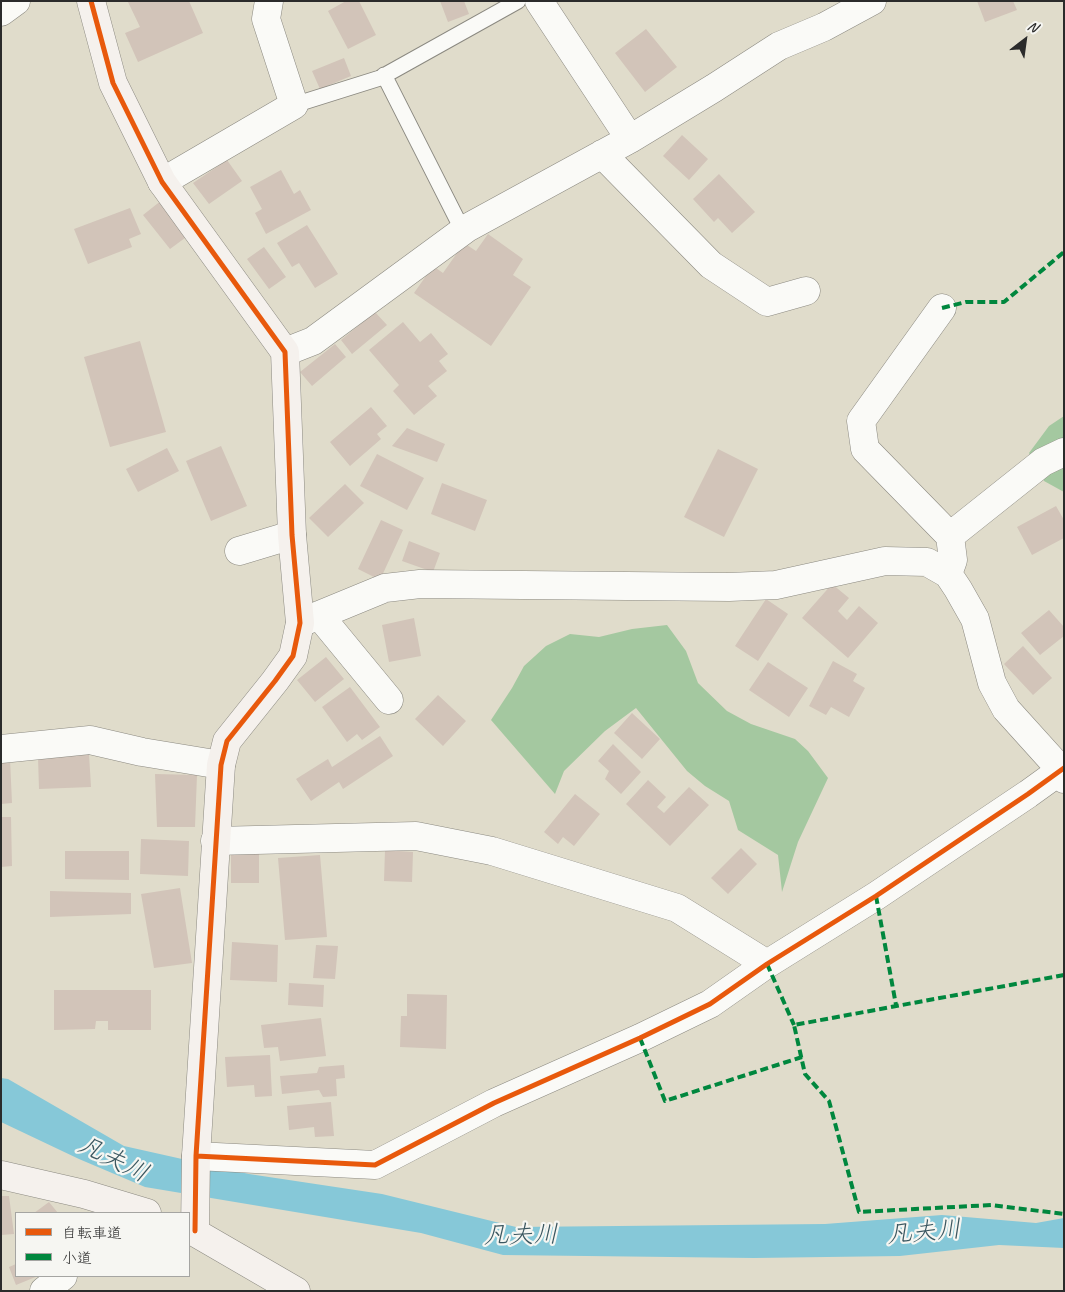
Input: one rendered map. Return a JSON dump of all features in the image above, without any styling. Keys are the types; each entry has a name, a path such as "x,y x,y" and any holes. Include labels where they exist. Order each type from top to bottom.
{"street":[{"path":"1,12 16,1"},
{"path":"90,1 113,82 162,182 284,352 292,535 310,619 388,700"},
{"path":"162,182 294,105 266,19 269,1"},
{"path":"539,1 630,139"},
{"path":"284,352 313,341 463,231 630,139 779,46 824,27 872,1"},
{"path":"602,154 711,265 767,302 806,291"},
{"path":"942,308 861,421 865,449 950,536 953,560 948,574"},
{"path":"950,536 1043,462 1064,452"},
{"path":"239,551 292,535"},
{"path":"196,1156 375,1165 494,1103 640,1038 710,1004 767,964 876,896 1063,772 1006,709 992,683 975,619 948,574 927,562 885,561 776,585 729,587 420,584 385,588 310,619 293,656 227,741 221,764 215,841 196,1156 193,1221 296,1291"},
{"path":"1,749 90,740 142,752 221,764"},
{"path":"215,841 416,836 492,851 676,908 767,964"},
{"path":"1,1175 84,1194 140,1212"},
{"path":"44,1291 62,1277"}],"lane":[{"path":"294,105 384,75 518,1"},
{"path":"384,75 463,231"}],"green space":[{"path":"1064,416 1064,492 1044,481 1029,453 1049,426"},
{"path":"667,625 686,651 698,683 727,711 751,724 795,739 808,751 828,778 798,842 782,892 778,855 738,830 729,801 705,786 687,771 636,708 605,731 564,771 555,794 491,720 524,666 546,646 570,634 599,637 632,629"}],"water":[{"name":"凡夫川","path":"1,1078 8,1079 124,1146 249,1174 382,1194 516,1227 825,1224 942,1215 1036,1223 1064,1218 1064,1248 999,1245 900,1256 754,1258 503,1255 421,1233 145,1187 79,1159 1,1122"}],"building":[{"path":"189,1 203,33 138,62 125,33 140,27 128,2"},
{"path":"346,1 359,1 376,35 348,49 328,11"},
{"path":"440,1 464,1 469,14 448,22"},
{"path":"977,1 1013,1 1017,10 985,22"},
{"path":"646,29 677,67 645,92 615,53"},
{"path":"344,58 351,76 320,89 312,71"},
{"path":"682,135 708,159 689,180 663,156"},
{"path":"227,160 242,181 209,204 193,183"},
{"path":"281,170 294,194 300,190 311,210 266,234 255,213 262,209 250,187"},
{"path":"719,174 755,212 732,233 718,218 714,222 693,199"},
{"path":"162,200 189,235 170,249 143,215"},
{"path":"130,208 141,234 129,239 132,247 88,264 74,229"},
{"path":"307,225 338,274 315,288 299,263 292,267 277,243"},
{"path":"488,234 523,259 513,275 531,287 491,346 414,293 433,266 443,273 464,243 476,251"},
{"path":"264,247 286,277 269,289 247,259"},
{"path":"375,312 387,325 352,354 341,340"},
{"path":"403,322 420,342 431,333 448,354 439,361 447,371 428,386 437,396 414,415 393,391 399,385 369,350"},
{"path":"140,341 166,432 110,447 84,357"},
{"path":"335,344 346,357 312,386 300,372"},
{"path":"371,407 387,426 377,434 381,439 350,466 330,442"},
{"path":"407,428 445,444 437,462 392,446"},
{"path":"221,446 247,506 211,521 186,461"},
{"path":"167,448 179,471 138,492 126,469"},
{"path":"718,449 758,469 724,537 684,517"},
{"path":"377,454 424,478 407,510 360,486"},
{"path":"442,483 487,500 475,531 431,514"},
{"path":"345,484 364,503 328,537 309,518"},
{"path":"1056,506 1064,520 1064,538 1032,555 1017,527"},
{"path":"381,520 403,530 380,580 358,569"},
{"path":"409,541 440,553 433,572 402,561"},
{"path":"832,584 849,598 838,611 847,620 859,606 878,623 848,658 802,618"},
{"path":"766,599 788,614 758,661 735,646"},
{"path":"1049,610 1064,627 1064,636 1040,655 1021,633"},
{"path":"414,618 421,656 389,662 382,625"},
{"path":"1023,646 1052,678 1033,695 1004,664"},
{"path":"326,657 344,679 315,702 297,680"},
{"path":"833,661 857,674 853,681 865,688 849,717 831,707 826,715 809,706"},
{"path":"768,662 808,688 789,717 749,690"},
{"path":"350,687 380,727 362,740 357,734 347,742 322,707"},
{"path":"438,695 466,721 443,746 415,719"},
{"path":"632,713 660,739 642,759 614,733"},
{"path":"380,736 393,756 343,789 339,782 311,801 296,779 328,759 332,767"},
{"path":"613,744 641,772 621,794 605,779 609,771 598,761"},
{"path":"89,754 91,787 39,789 38,757"},
{"path":"1,759 10,759 12,803 1,804"},
{"path":"155,774 197,775 195,827 157,827"},
{"path":"648,780 666,797 657,807 664,813 689,787 709,805 670,846 626,804"},
{"path":"575,794 600,814 574,846 563,837 558,844 544,832"},
{"path":"1,817 11,817 12,866 1,867"},
{"path":"141,839 189,841 188,876 140,874"},
{"path":"741,848 757,864 728,894 711,878"},
{"path":"385,850 413,852 412,882 384,881"},
{"path":"65,851 129,851 129,880 65,879"},
{"path":"231,853 259,853 259,883 231,883"},
{"path":"320,855 327,937 285,940 278,858"},
{"path":"180,888 192,963 154,968 141,894"},
{"path":"50,891 131,893 131,914 50,917"},
{"path":"232,942 278,945 277,982 230,980"},
{"path":"316,945 338,946 335,979 313,978"},
{"path":"289,983 324,985 323,1007 288,1005"},
{"path":"54,990 151,990 151,1030 108,1030 108,1021 96,1021 95,1029 54,1030"},
{"path":"407,994 447,995 446,1049 400,1047 401,1016 407,1016"},
{"path":"321,1018 326,1056 280,1061 278,1047 264,1048 261,1025"},
{"path":"270,1055 272,1096 255,1097 254,1085 227,1087 225,1057"},
{"path":"344,1065 345,1078 336,1079 337,1096 323,1097 319,1090 282,1094 280,1076 317,1073 319,1067"},
{"path":"331,1102 334,1136 315,1137 314,1127 289,1130 287,1106"},
{"path":"1,1196 9,1196 14,1234 1,1235"},
{"path":"49,1202 57,1212 35,1212"},
{"path":"15,1264 15,1277 36,1277 16,1285 9,1267"}],"marked path":[{"path":"942,308 966,302 1004,302 1064,252"},
{"path":"876,896 896,1005"},
{"path":"767,964 794,1025"},
{"path":"1064,975 794,1025 805,1074 829,1101 859,1212 991,1205 1064,1214"},
{"path":"640,1038 665,1101 802,1057"}],"cycle path":[{"path":"91,1 113,83 162,182 285,352 292,535 300,623 293,656 227,741 221,765 196,1156 195,1231"},
{"path":"196,1156 375,1165 494,1103 640,1038 710,1004 767,964 876,896 1064,768"}]}
